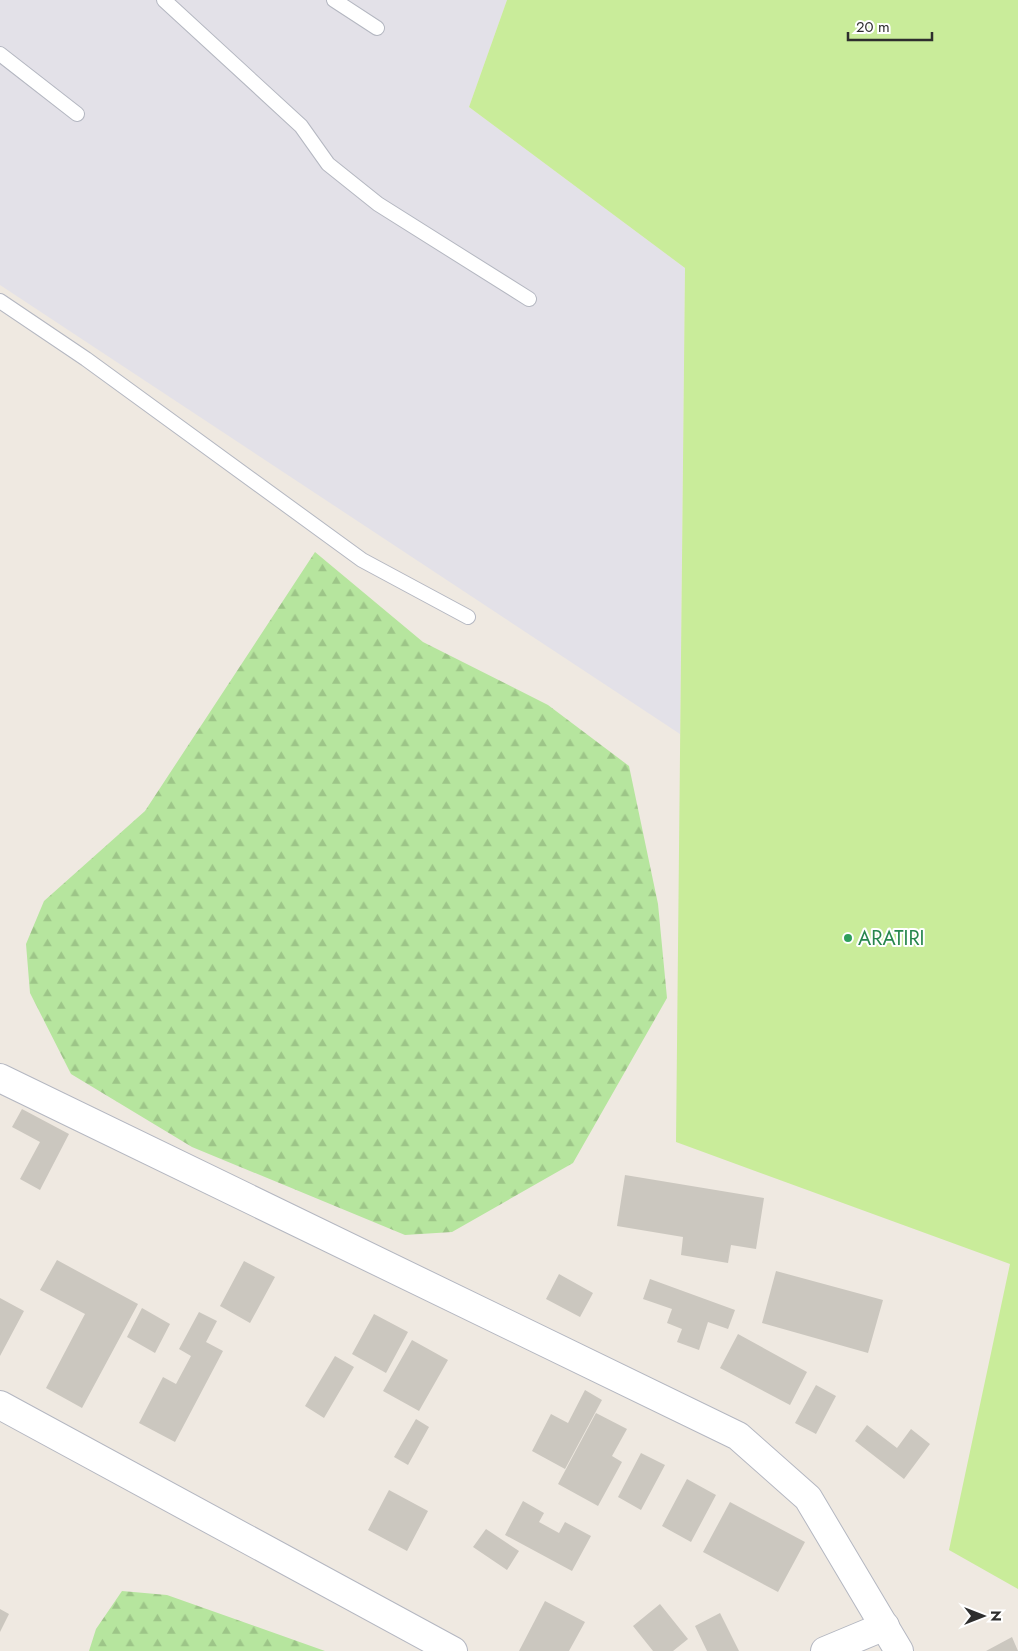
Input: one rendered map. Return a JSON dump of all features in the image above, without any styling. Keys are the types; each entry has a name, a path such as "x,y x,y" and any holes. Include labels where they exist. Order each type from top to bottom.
{"street":[{"path":"0,1078 738,1436 808,1498 899,1651"},
{"path":"0,1405 453,1651"},
{"path":"825,1651 885,1626"}],"lane":[{"path":"164,0 301,126 328,164 378,204 529,299"},
{"path":"334,0 376,28"},
{"path":"0,54 78,114"},
{"path":"0,301 86,359 362,560 468,617"}],"shaded area":[{"path":"0,0 507,0 469,107 685,268 680,734 0,285"}],"green space":[{"name":"ARATIRI","path":"507,0 1018,0 1018,1589 949,1550 1010,1264 676,1142 685,268 469,107"},
{"path":"315,552 423,642 548,705 629,766 658,904 667,998 573,1163 452,1232 405,1235 192,1147 71,1074 30,993 26,944 44,901 145,811"},
{"path":"122,1591 167,1595 325,1651 89,1651 96,1629"}],"building":[{"path":"22,1109 69,1134 40,1190 20,1179 40,1142 12,1127"},
{"path":"625,1175 764,1198 756,1249 731,1245 728,1263 681,1255 683,1237 617,1226"},
{"path":"57,1260 138,1304 82,1408 46,1388 85,1314 40,1290"},
{"path":"244,1261 275,1277 250,1323 220,1306"},
{"path":"776,1271 883,1300 868,1353 762,1323"},
{"path":"559,1274 593,1293 580,1317 546,1299"},
{"path":"650,1279 735,1310 728,1329 708,1322 699,1350 677,1342 682,1329 667,1323 672,1309 643,1299"},
{"path":"0,1298 24,1311 0,1356"},
{"path":"142,1308 170,1324 155,1353 127,1337"},
{"path":"199,1312 217,1321 206,1342 223,1351 175,1442 139,1423 163,1377 176,1384 191,1356 179,1349"},
{"path":"374,1314 408,1332 386,1373 352,1354"},
{"path":"738,1334 807,1372 790,1405 720,1368"},
{"path":"412,1340 448,1360 419,1411 383,1391"},
{"path":"335,1356 354,1367 324,1418 305,1406"},
{"path":"816,1385 836,1396 816,1434 795,1423"},
{"path":"585,1390 602,1400 565,1469 532,1451 551,1414 568,1423"},
{"path":"596,1413 627,1429 612,1456 622,1462 598,1506 558,1484"},
{"path":"416,1419 429,1427 408,1465 394,1457"},
{"path":"867,1425 897,1448 911,1429 930,1444 904,1479 855,1441"},
{"path":"641,1453 665,1465 641,1510 618,1497"},
{"path":"687,1479 716,1495 691,1542 662,1526"},
{"path":"389,1490 428,1511 407,1551 368,1530"},
{"path":"523,1501 544,1513 539,1522 559,1533 565,1522 591,1536 572,1571 505,1535"},
{"path":"730,1502 805,1542 778,1592 703,1552"},
{"path":"486,1529 519,1551 507,1570 473,1547"},
{"path":"545,1601 585,1622 569,1651 519,1651"},
{"path":"660,1604 688,1639 673,1651 653,1651 633,1626"},
{"path":"0,1609 9,1614 0,1632"},
{"path":"720,1613 739,1651 707,1651 695,1626"},
{"path":"1012,1637 1018,1651 986,1651"}],"place":[{"name":"ARATIRI","path":"848,938"}]}
